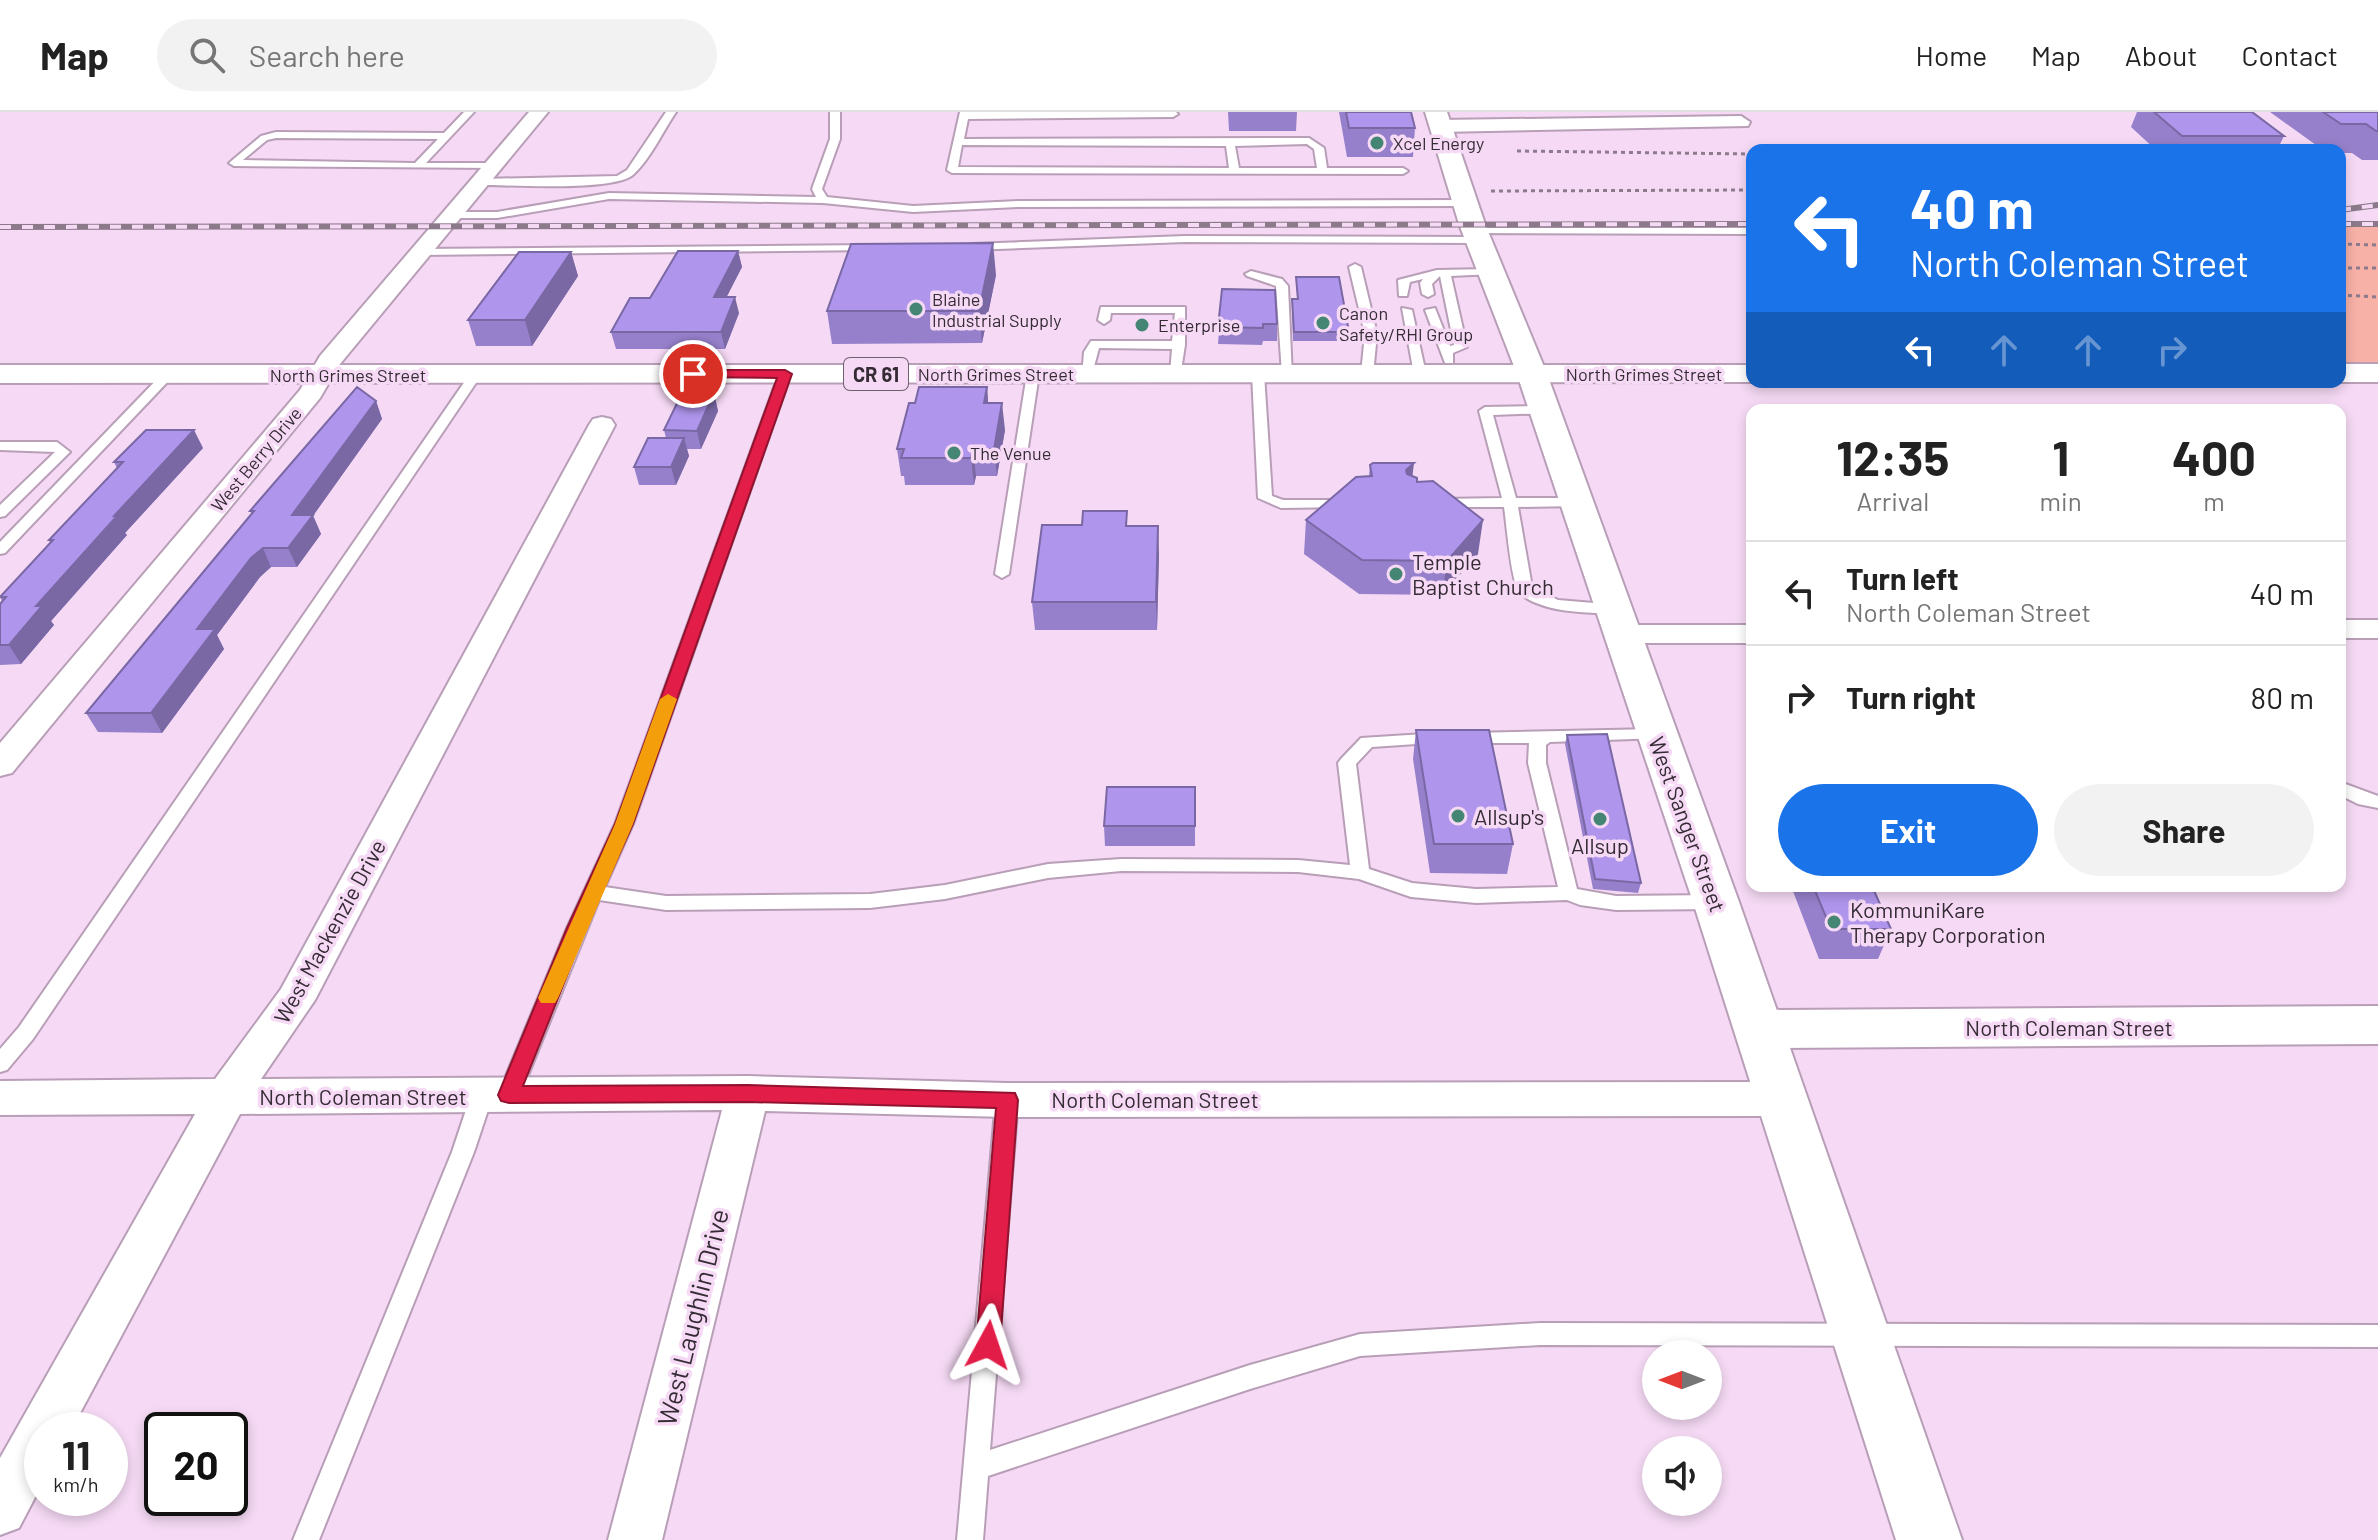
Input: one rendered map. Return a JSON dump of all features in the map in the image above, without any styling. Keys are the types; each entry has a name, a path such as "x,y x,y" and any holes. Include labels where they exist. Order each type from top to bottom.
{"main road":[{"name":"West Sanger Street","path":"1438,119 1474,228 1577,502 1655,734 1760,1029 1929,1540"},
{"name":"North Grimes Street","path":"0,374 1086,374 1178,359 1273,374 1420,374 1451,362 1538,392 1746,375"},
{"path":"2346,373 2378,373"},
{"name":"North Coleman Street","path":"1760,1029 2378,1025"}],"street":[{"name":"West Berry Drive","path":"0,765 311,393 321,375 420,252 539,112"},
{"path":"1438,119 1741,122"},
{"name":"West Mackenzie Drive","path":"53,1412 226,1097 295,1000 602,425"},
{"path":"1618,621 1746,633"},
{"path":"2346,629 2378,629"},
{"name":"North Coleman Street","path":"0,1098 748,1093 1007,1100 1782,1099"},
{"name":"West Laughlin Drive","path":"635,1540 748,1093"},
{"name":"West Mackenzie Drive","path":"0,1509 24,1465"}],"lane":[{"path":"418,166 469,112"},
{"path":"447,136 264,138 234,163 418,166 602,182 620,179 631,172 671,112"},
{"path":"823,200 817,189 835,139 835,112"},
{"path":"1172,142 1173,113 964,114 952,170 1403,171"},
{"path":"316,145 328,135"},
{"path":"380,146 390,135"},
{"path":"958,142 1309,141 1319,148 1323,171"},
{"path":"1230,143 1235,171"},
{"path":"294,166 305,155"},
{"path":"359,166 370,156"},
{"path":"451,215 497,215 609,196 823,200 913,209 1018,204 1474,228 1746,231"},
{"path":"961,247 1474,228"},
{"path":"1428,294 1426,283 1441,273 1474,228"},
{"path":"420,252 886,248"},
{"path":"1355,267 1371,334 1367,374"},
{"path":"1403,294 1401,287 1404,280 1441,273"},
{"path":"1441,273 1461,347 1451,362"},
{"path":"1251,274 1278,281 1282,286 1265,498 1281,504 1362,504"},
{"path":"1104,320 1105,309 1181,309 1178,359"},
{"path":"1406,310 1420,374"},
{"path":"1431,310 1451,362"},
{"path":"0,550 169,374"},
{"path":"0,1064 26,1033 190,797 476,374"},
{"path":"306,1540 463,1152 495,1095 624,824 785,374"},
{"path":"1002,574 1033,374"},
{"path":"1538,392 1485,411 1510,503 1525,589 1534,597 1556,606 1618,621"},
{"path":"0,446 57,446 63,452 0,513"},
{"path":"1426,504 1577,502"},
{"path":"1360,873 1347,763 1367,742 1389,738 1655,734"},
{"path":"1546,737 1537,743 1537,763 1569,893 1578,900 1601,902 1716,902"},
{"path":"2346,791 2364,800 2378,802"},
{"path":"593,892 666,903 841,902 945,892 1048,871 1121,865 1298,866 1360,873 1411,890 1437,893 1476,896 1569,893"},
{"path":"970,1540 1007,1100"},
{"path":"978,1467 1250,1377 1360,1345 1540,1334 2378,1336"}],"path":[{"path":"1512,151 1746,154"},
{"path":"1474,228 1746,191"},
{"path":"2346,244 2378,245"},
{"path":"2346,268 2378,268"},
{"path":"2346,295 2378,297"}],"shaded area":[{"path":"2346,223 2378,223 2378,363 2346,363"}],"building":[{"path":"1346,112 1411,112 1415,128 1349,128"},
{"path":"2154,112 2252,112 2284,136 2182,136"},
{"path":"2323,112 2378,112 2378,131 2366,124 2341,124"},
{"path":"993,243 979,311 827,311 851,244"},
{"path":"678,251 738,251 714,297 735,297 721,332 611,332 630,298 650,298"},
{"path":"519,252 571,252 525,320 468,320"},
{"name":"Canon Safety/RHI Group","path":"1296,277 1339,277 1349,332 1294,332 1292,299 1298,299"},
{"path":"1222,289 1275,290 1277,324 1263,324 1263,328 1218,327"},
{"path":"357,387 376,401 292,515 313,515 288,548 263,548 251,558 197,629 215,629 151,713 86,713 254,511 250,511"},
{"path":"919,387 987,387 984,403 1002,403 994,449 973,449 971,458 901,458 904,449 897,449 909,403 915,403"},
{"path":"682,393 714,393 697,431 664,430"},
{"path":"146,430 194,430 36,606 42,606 9,645 0,645 0,604 6,597 0,597 123,462 114,462"},
{"path":"648,438 684,438 671,467 634,467"},
{"path":"1414,463 1406,470 1407,474 1417,478 1417,482 1433,481 1483,520 1447,561 1362,560 1306,520 1356,477 1372,476 1370,465"},
{"path":"1083,511 1127,511 1126,526 1158,526 1156,602 1032,602 1042,525 1082,525"},
{"name":"Allsup's","path":"1416,730 1489,730 1513,844 1434,844"},
{"name":"Allsup","path":"1607,734 1641,883 1595,879 1567,735"},
{"path":"1107,787 1195,787 1195,826 1104,826"},
{"path":"1816,892 1875,892 1891,929 1831,929"}],"railway":[{"path":"2346,209 2378,205"},
{"path":"0,227 1746,224"},
{"path":"2346,224 2378,224"}],"slow traffic":[{"path":"548,998 624,824 668,699"}],"place":[{"name":"Xcel Energy","path":"1377,143"},
{"name":"Blaine Industrial Supply","path":"916,309"},
{"name":"Canon Safety/RHI Group","path":"1323,323"},
{"name":"Enterprise","path":"1142,325"},
{"name":"The Venue","path":"954,453"},
{"name":"Temple Baptist Church","path":"1396,574"},
{"name":"Allsup's","path":"1458,816"},
{"name":"Allsup","path":"1600,819"},
{"name":"KommuniKare Therapy Corporation","path":"1834,922"}],"route":[{"path":"693,374 785,374 624,824 577,928 509,1095 748,1093 1007,1100 988,1345"}]}
